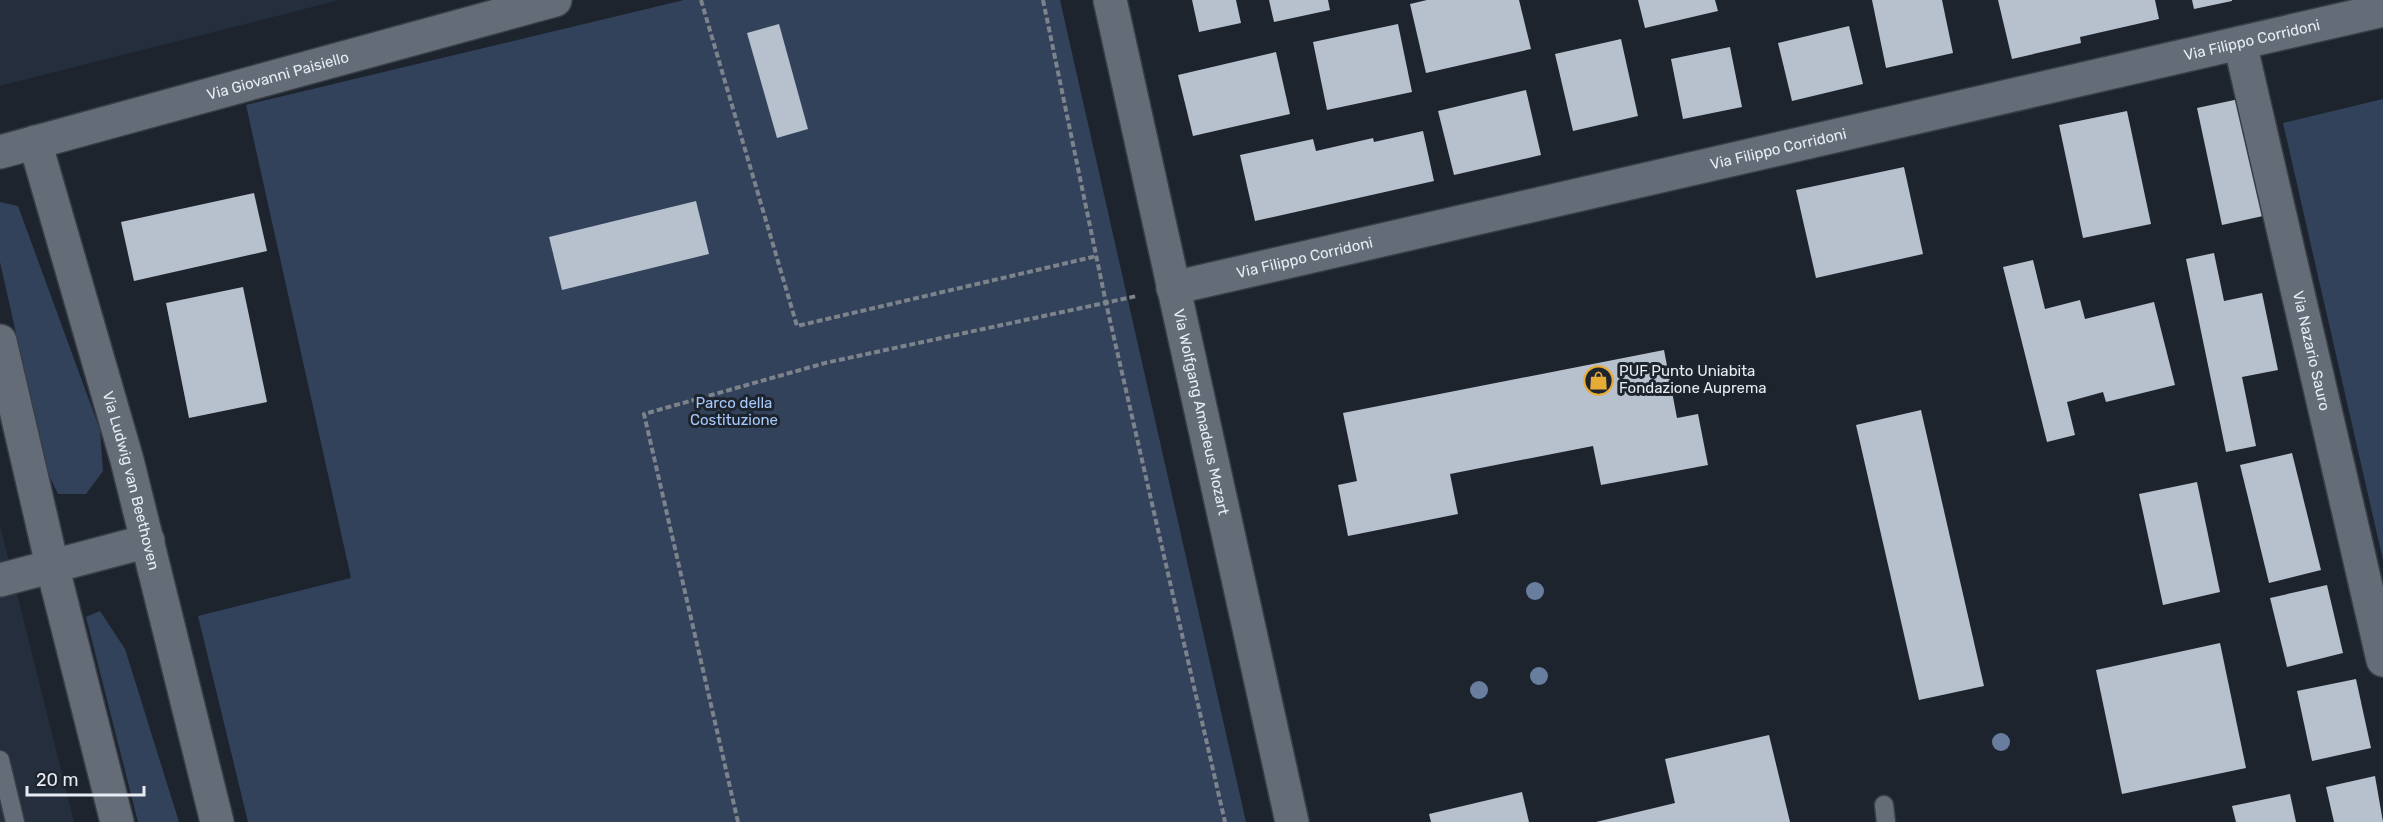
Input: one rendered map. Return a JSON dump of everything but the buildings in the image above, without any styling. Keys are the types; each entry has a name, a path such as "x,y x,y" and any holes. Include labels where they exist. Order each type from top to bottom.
{"street":[{"name":"Via Wolfgang Amadeus Mozart","path":"1110,0 1292,822"},
{"name":"Via Giovanni Paisiello","path":"0,152 549,1"},
{"name":"Via Filippo Corridoni","path":"1173,288 2240,43 2349,9 2383,10"},
{"name":"Via Nazario Sauro","path":"2240,43 2383,660"},
{"name":"Via Ludwig van Beethoven","path":"35,142 148,541 217,822"},
{"path":"0,341 52,565 117,822"},
{"path":"0,580 148,541"}],"lane":[{"path":"0,760 15,822"}],"path":[{"path":"701,0 797,326 1097,256"},
{"path":"1043,0 1107,303 1225,822"},
{"path":"738,822 644,414 825,363 1173,288"}],"shaded area":[{"path":"0,0 340,0 0,86"},
{"path":"0,526 74,822 0,822"}],"green space":[{"name":"Parco della Costituzione","path":"684,0 1060,0 1246,822 248,822 198,616 351,578 246,105"},
{"path":"2383,99 2383,560 2283,123"},
{"path":"0,202 18,206 100,430 103,471 86,494 58,494 47,471 0,262"},
{"path":"100,611 125,649 179,822 138,822 86,617"}],"place":[{"name":"PUF Punto Uniabita Fondazione Auprema","path":"1598,380"}]}
